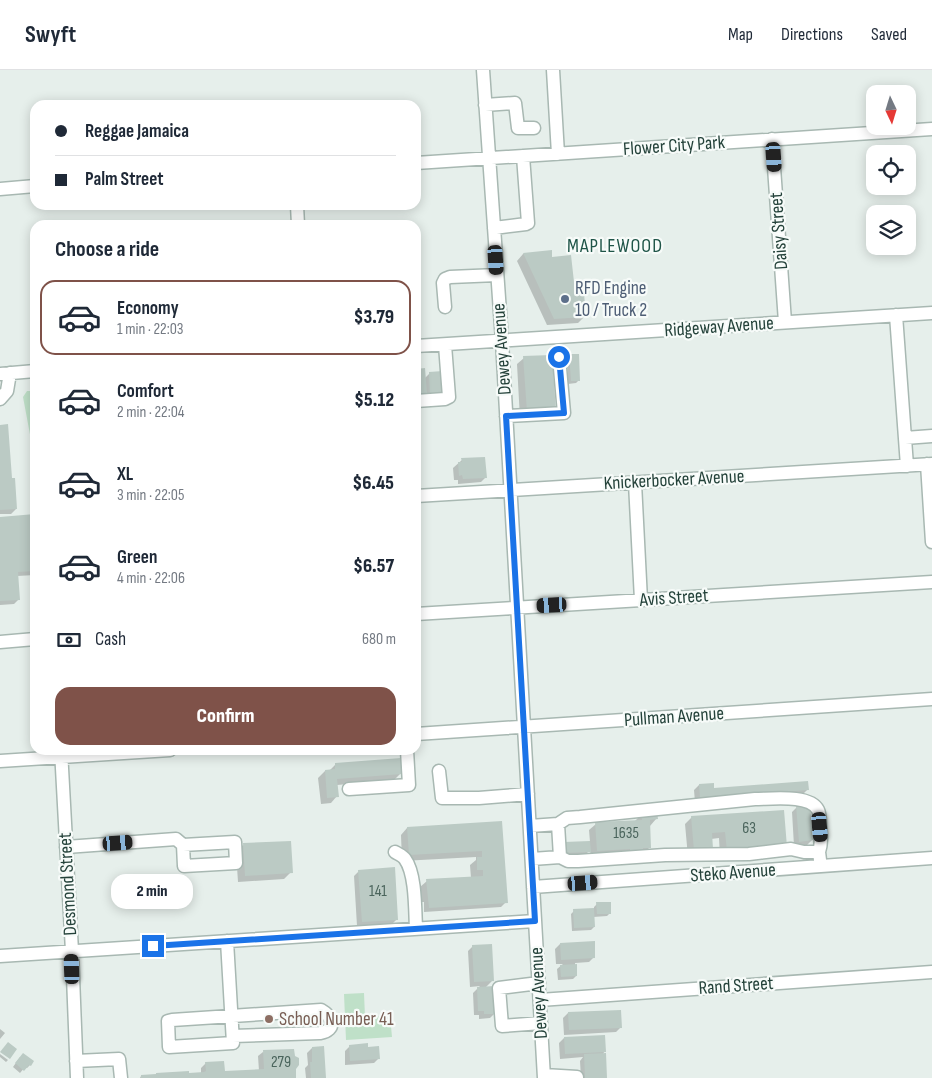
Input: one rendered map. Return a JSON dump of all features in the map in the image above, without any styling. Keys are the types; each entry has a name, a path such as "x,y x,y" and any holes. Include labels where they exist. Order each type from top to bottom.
{"street":[{"name":"Dewey Avenue","path":"483,70 502,341 544,1076"},
{"path":"554,70 558,154"},
{"path":"485,105 515,103 518,128 534,128"},
{"name":"Flower City Park","path":"421,163 932,129"},
{"name":"Daisy Street","path":"772,139 785,322"},
{"path":"494,228 528,223 522,156"},
{"path":"0,188 30,186"},
{"path":"445,307 443,283 450,277 497,275"},
{"name":"Ridgeway Avenue","path":"421,346 932,313"},
{"path":"896,315 907,466"},
{"path":"421,401 449,397 445,345"},
{"path":"506,416 564,413 559,357"},
{"path":"0,399 7,391 5,373 30,371"},
{"path":"905,438 932,436"},
{"path":"930,464 932,542"},
{"name":"Knickerbocker Avenue","path":"421,496 930,464"},
{"path":"635,483 642,600"},
{"name":"Avis Street","path":"421,614 932,582"},
{"path":"0,642 30,640"},
{"name":"Pullman Avenue","path":"421,734 932,699"},
{"path":"0,761 52,755"},
{"name":"Desmond Street","path":"61,755 72,951 76,1078"},
{"path":"349,789 409,785 407,755"},
{"path":"439,771 442,798 479,798 528,794"},
{"path":"530,826 558,824 567,818 756,799 805,800 814,804 819,812 822,843 819,852 821,866"},
{"path":"558,824 560,857"},
{"path":"66,846 176,839 183,846"},
{"path":"532,859 560,857 568,861 578,861 664,855 749,854 791,849 804,852 819,852"},
{"path":"395,852 404,857 411,871 416,928"},
{"name":"Steko Avenue","path":"533,887 932,858"},
{"path":"0,956 535,921"},
{"path":"227,941 233,1043"},
{"name":"Rand Street","path":"540,1000 932,972"},
{"path":"539,983 499,988 502,1026 541,1023"},
{"path":"321,1010 330,1018 330,1029 326,1032 233,1043 170,1046 168,1021 321,1010"},
{"path":"76,1061 119,1059 121,1078"},
{"path":"544,1076 577,1078"}],"green space":[{"path":"27,391 30,391 30,434 23,397"},
{"path":"364,993 365,1017 390,1016 392,1037 346,1040 344,994"}],"building":[{"name":"RFD Engine 10 / Truck 2","path":"552,250 552,257 571,255 574,282 583,281 586,317 554,319 523,253"},
{"path":"569,354 579,354 580,381 571,381"},
{"path":"552,355 556,411 527,412 523,356"},
{"path":"421,368 425,368 427,394 421,395"},
{"path":"443,371 444,397 430,398 429,372"},
{"path":"8,424 12,478 15,478 17,509 0,510 0,425"},
{"path":"485,457 487,478 463,479 462,475 459,476 458,462 462,462 461,458"},
{"path":"30,514 30,571 18,572 20,600 0,601 0,517"},
{"path":"401,758 402,774 337,779 339,797 327,798 325,770 335,769 335,763"},
{"path":"808,781 809,790 700,798 699,784 714,783 714,788"},
{"path":"810,804 813,840 799,842 796,805"},
{"path":"784,810 787,847 727,851 725,832 712,833 713,849 694,851 691,816"},
{"path":"657,812 658,819 650,820 651,848 630,852 630,849 597,851 595,822 642,820 641,813"},
{"path":"502,821 508,903 429,908 426,879 483,876 483,870 477,870 477,857 482,857 482,851 409,855 407,827"},
{"path":"291,841 293,873 245,876 243,843"},
{"path":"590,841 591,852 564,853 564,842"},
{"path":"395,867 398,920 362,922 358,870"},
{"path":"596,902 611,902 611,914 597,914"},
{"path":"594,908 595,927 574,928 573,909"},
{"path":"595,941 595,958 561,960 560,943"},
{"path":"492,944 494,981 474,982 472,945"},
{"path":"577,964 577,976 561,977 560,965"},
{"path":"495,986 497,1014 484,1014 484,1011 478,1011 477,987"},
{"path":"621,1010 622,1028 569,1030 568,1012"},
{"path":"605,1035 606,1052 565,1054 564,1037"},
{"path":"8,1042 17,1049 10,1059 0,1052"},
{"path":"368,1043 368,1047 379,1046 380,1059 350,1061 349,1045"},
{"path":"324,1046 326,1078 311,1078 310,1062 312,1062 312,1047"},
{"path":"294,1049 295,1056 299,1058 296,1078 141,1078 141,1075 156,1073 204,1072 206,1071 205,1062 224,1061 225,1071 264,1069 263,1050"},
{"path":"23,1053 34,1061 24,1071 15,1063"},
{"path":"606,1053 607,1078 585,1078 584,1054"}],"place":[{"name":"RFD Engine 10 / Truck 2","path":"565,299"},
{"name":"School Number 41","path":"269,1019"}],"district":[{"name":"MAPLEWOOD","path":"615,246"}],"route":[{"path":"153,946 535,921 506,416 564,413 559,357"}]}
